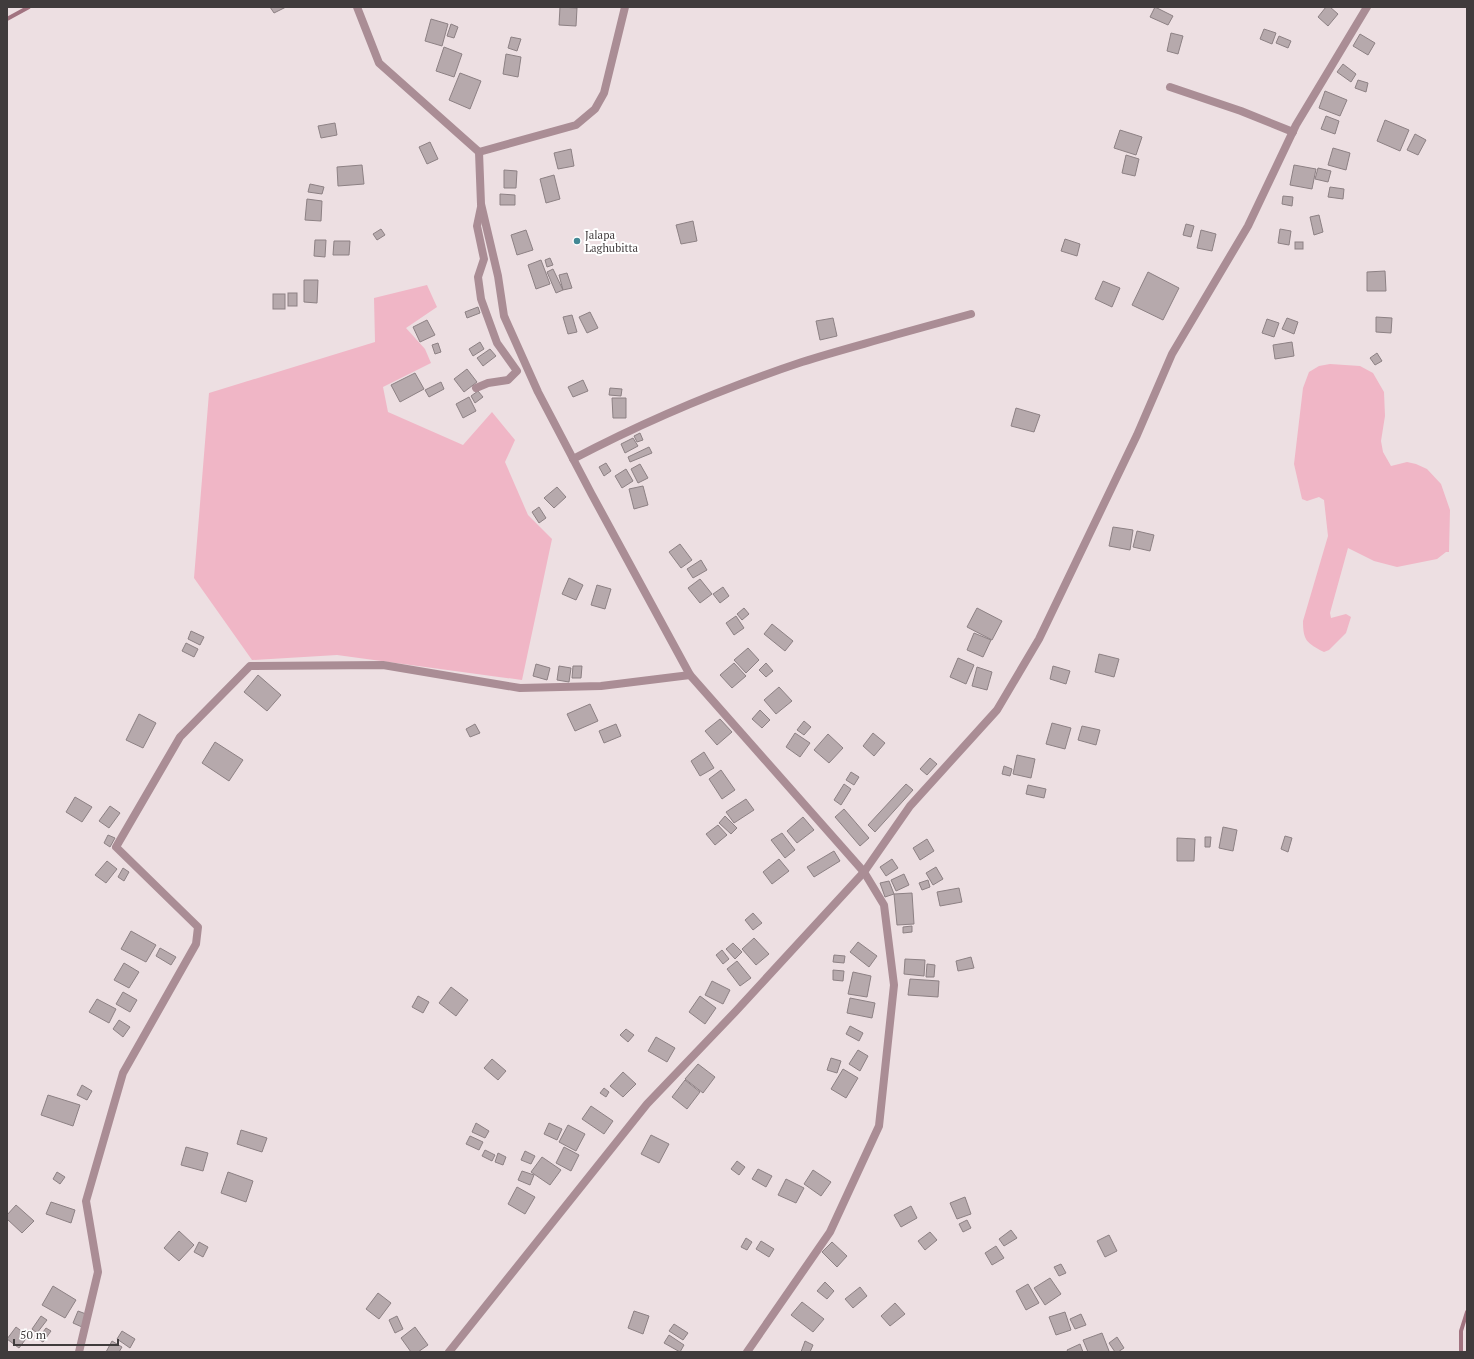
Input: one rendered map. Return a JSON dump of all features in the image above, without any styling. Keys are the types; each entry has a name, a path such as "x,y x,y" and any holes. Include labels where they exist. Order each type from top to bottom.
{"street":[{"path":"357,7 379,63 480,152 481,204 477,226 484,259 478,276 480,299 497,343 517,370 508,380 488,383 476,388"},
{"path":"480,152 576,125 595,109 604,93 625,7"},
{"path":"449,1352 647,1104 736,1011 864,872 910,806 997,710 1039,638 1137,435 1172,354 1248,226 1293,132 1367,7"},
{"path":"1170,87 1293,132"},
{"path":"481,204 498,276 504,316 538,392 690,675 864,872 884,904 894,985 879,1126 830,1232 747,1352"},
{"path":"573,459 654,419 759,377 804,361 923,326 971,314"},
{"path":"80,1352 98,1272 86,1201 123,1073 196,944 198,928 116,847 180,736 250,666 383,665 520,688 601,686 690,675"}],"shaded area":[{"path":"427,285 437,307 406,328 425,349 431,363 383,387 388,412 463,445 492,412 515,440 505,462 528,515 552,539 522,680 337,655 252,660 194,578 209,393 375,342 374,298"},
{"path":"1330,364 1360,366 1373,373 1384,392 1385,416 1381,441 1383,452 1391,466 1407,462 1427,469 1441,484 1450,510 1449,552 1446,552 1437,559 1397,567 1374,561 1348,548 1330,613 1331,618 1346,614 1351,617 1346,633 1329,650 1324,652 1307,641 1304,633 1303,621 1328,536 1324,500 1319,497 1307,501 1302,499 1294,464 1303,388 1309,372 1319,366"}],"building":[{"path":"270,7 286,7 274,13"},
{"path":"560,7 577,8 576,26 559,25"},
{"path":"1155,7 1173,16 1168,25 1150,17"},
{"path":"1326,7 1330,7 1338,14 1328,26 1318,17"},
{"path":"431,19 448,24 442,46 425,41"},
{"path":"451,24 458,27 454,38 447,36"},
{"path":"1264,29 1276,33 1272,44 1260,39"},
{"path":"1171,33 1183,36 1178,54 1167,51"},
{"path":"1360,34 1375,43 1368,55 1353,46"},
{"path":"1279,36 1291,41 1288,48 1276,43"},
{"path":"511,37 521,39 517,51 508,48"},
{"path":"444,47 462,54 454,77 436,71"},
{"path":"506,54 521,57 518,77 503,74"},
{"path":"1343,64 1356,74 1351,82 1337,72"},
{"path":"460,73 481,81 470,109 449,100"},
{"path":"1358,80 1368,83 1366,92 1355,88"},
{"path":"1325,91 1347,100 1340,116 1319,108"},
{"path":"1326,116 1339,121 1335,134 1321,129"},
{"path":"1385,120 1409,130 1400,151 1377,141"},
{"path":"335,123 337,135 321,138 318,126"},
{"path":"1120,130 1142,137 1136,155 1114,148"},
{"path":"1415,134 1426,140 1418,155 1407,150"},
{"path":"430,142 438,159 427,164 419,147"},
{"path":"1333,148 1350,153 1346,170 1328,165"},
{"path":"571,149 574,166 558,169 554,153"},
{"path":"1126,155 1139,159 1135,176 1122,173"},
{"path":"362,165 364,184 338,186 337,167"},
{"path":"1294,165 1316,169 1312,189 1290,185"},
{"path":"1318,168 1331,171 1328,182 1315,179"},
{"path":"504,170 517,171 516,188 504,188"},
{"path":"554,175 560,199 546,203 540,179"},
{"path":"310,184 324,187 322,194 308,192"},
{"path":"1330,187 1344,189 1343,199 1328,197"},
{"path":"500,194 515,195 515,205 500,205"},
{"path":"1283,196 1293,197 1292,206 1282,204"},
{"path":"307,199 322,201 321,221 305,220"},
{"path":"1319,215 1323,232 1314,235 1310,217"},
{"path":"693,221 697,241 681,244 676,225"},
{"path":"1186,224 1194,226 1191,237 1183,235"},
{"path":"381,229 385,235 377,240 373,234"},
{"path":"1280,229 1291,231 1289,245 1278,243"},
{"path":"526,230 533,250 517,255 511,235"},
{"path":"1201,230 1216,234 1212,251 1197,248"},
{"path":"1065,239 1080,244 1077,256 1061,251"},
{"path":"315,240 326,240 325,257 314,256"},
{"path":"334,241 350,241 349,255 333,255"},
{"path":"1295,242 1303,242 1303,249 1295,249"},
{"path":"550,258 553,265 547,267 545,260"},
{"path":"541,260 550,284 536,289 528,265"},
{"path":"553,269 563,290 556,293 547,272"},
{"path":"1385,271 1386,291 1367,291 1367,272"},
{"path":"1148,272 1179,288 1163,320 1132,305"},
{"path":"567,273 572,288 563,290 559,275"},
{"path":"304,280 318,280 317,303 304,302"},
{"path":"1103,281 1120,288 1112,307 1095,299"},
{"path":"288,293 297,293 297,306 288,306"},
{"path":"273,294 285,294 285,309 273,309"},
{"path":"478,307 480,313 467,318 465,312"},
{"path":"590,312 598,328 587,333 579,317"},
{"path":"572,315 577,332 568,334 563,317"},
{"path":"1376,317 1392,318 1391,333 1376,332"},
{"path":"833,318 837,336 820,340 816,321"},
{"path":"1287,318 1298,322 1294,334 1282,329"},
{"path":"1267,319 1279,323 1274,337 1262,333"},
{"path":"427,320 435,335 420,342 413,327"},
{"path":"480,342 484,349 473,356 469,349"},
{"path":"1292,342 1294,356 1275,359 1273,345"},
{"path":"438,343 441,352 435,354 432,345"},
{"path":"490,349 496,356 483,366 477,358"},
{"path":"1377,353 1382,361 1375,365 1370,358"},
{"path":"467,369 477,382 464,392 454,379"},
{"path":"415,373 424,389 400,402 391,385"},
{"path":"583,380 588,391 573,397 568,387"},
{"path":"441,382 444,389 429,397 425,390"},
{"path":"610,388 622,389 621,396 609,395"},
{"path":"478,391 483,397 475,403 471,396"},
{"path":"469,397 476,411 463,418 456,404"},
{"path":"612,398 626,398 626,418 613,418"},
{"path":"1016,408 1040,415 1034,432 1011,426"},
{"path":"640,433 643,440 637,442 634,436"},
{"path":"633,438 638,446 625,453 621,444"},
{"path":"649,447 652,453 630,462 628,457"},
{"path":"606,463 611,471 604,476 599,467"},
{"path":"640,464 648,478 638,483 631,469"},
{"path":"626,469 633,481 622,488 615,476"},
{"path":"643,486 648,505 634,509 629,489"},
{"path":"557,487 566,497 554,508 544,498"},
{"path":"539,507 546,518 539,523 532,512"},
{"path":"1113,527 1133,530 1130,550 1109,546"},
{"path":"1137,531 1154,535 1150,551 1133,547"},
{"path":"680,544 692,560 681,568 669,552"},
{"path":"701,560 707,570 693,578 687,569"},
{"path":"569,578 583,585 576,600 562,594"},
{"path":"700,579 712,594 700,603 688,588"},
{"path":"597,585 611,589 605,609 591,605"},
{"path":"723,587 729,596 720,603 713,594"},
{"path":"744,608 749,614 742,620 737,614"},
{"path":"977,608 1002,621 992,640 967,627"},
{"path":"736,616 744,628 734,635 726,623"},
{"path":"772,624 793,641 785,651 764,634"},
{"path":"191,631 204,637 200,645 188,639"},
{"path":"974,633 991,640 983,657 967,650"},
{"path":"186,643 198,649 194,657 182,651"},
{"path":"748,648 759,660 746,673 734,660"},
{"path":"1099,654 1119,659 1114,677 1095,672"},
{"path":"958,658 974,665 966,684 950,677"},
{"path":"734,663 746,676 732,688 720,675"},
{"path":"766,663 773,671 766,677 759,670"},
{"path":"536,664 550,668 547,680 533,676"},
{"path":"559,666 571,668 569,682 557,680"},
{"path":"573,666 582,666 581,678 572,678"},
{"path":"1053,666 1070,671 1066,684 1050,679"},
{"path":"977,667 992,672 987,690 972,686"},
{"path":"258,675 281,695 267,711 244,692"},
{"path":"779,687 792,701 776,714 764,700"},
{"path":"590,704 598,721 575,731 567,714"},
{"path":"760,710 770,720 762,728 752,719"},
{"path":"139,714 156,723 143,748 126,740"},
{"path":"720,719 732,732 717,745 705,731"},
{"path":"804,721 811,727 804,735 797,730"},
{"path":"1052,723 1071,728 1065,749 1046,744"},
{"path":"475,724 480,733 470,737 466,729"},
{"path":"616,724 621,736 604,743 599,731"},
{"path":"1082,726 1100,730 1096,745 1078,740"},
{"path":"795,733 810,743 800,757 786,747"},
{"path":"873,733 885,743 874,756 863,746"},
{"path":"828,734 843,748 829,763 814,750"},
{"path":"215,742 243,760 229,781 202,763"},
{"path":"704,752 714,768 700,776 691,761"},
{"path":"1017,755 1035,759 1031,778 1013,774"},
{"path":"930,758 937,764 927,775 920,769"},
{"path":"1004,766 1012,769 1010,776 1002,774"},
{"path":"721,770 735,790 722,799 709,779"},
{"path":"851,772 859,777 854,785 846,780"},
{"path":"844,784 851,789 841,805 834,800"},
{"path":"906,784 913,790 875,832 868,825"},
{"path":"1028,785 1046,789 1044,798 1026,794"},
{"path":"75,797 92,807 82,822 66,812"},
{"path":"746,799 754,810 734,823 726,812"},
{"path":"110,806 120,813 109,828 99,821"},
{"path":"844,809 869,838 860,846 835,817"},
{"path":"725,816 737,828 731,834 719,823"},
{"path":"803,817 814,830 797,843 787,831"},
{"path":"718,825 727,835 715,845 706,834"},
{"path":"1223,827 1237,830 1233,851 1219,848"},
{"path":"782,833 795,850 785,858 771,840"},
{"path":"108,835 115,838 110,847 104,843"},
{"path":"1285,836 1292,838 1288,852 1281,849"},
{"path":"1205,837 1211,837 1210,847 1205,847"},
{"path":"1177,838 1195,839 1194,861 1177,861"},
{"path":"927,839 934,851 920,860 913,848"},
{"path":"834,851 840,861 814,877 807,867"},
{"path":"779,859 789,871 772,884 763,872"},
{"path":"892,859 898,868 886,876 880,867"},
{"path":"107,861 117,869 106,883 95,875"},
{"path":"936,867 943,879 933,885 926,873"},
{"path":"123,868 129,872 124,881 118,877"},
{"path":"904,874 909,885 896,891 891,880"},
{"path":"928,880 930,887 922,890 919,883"},
{"path":"889,881 894,894 885,897 880,883"},
{"path":"959,888 962,902 940,906 937,892"},
{"path":"912,893 914,924 897,925 894,894"},
{"path":"753,913 762,923 753,930 745,920"},
{"path":"912,926 912,932 903,933 903,927"},
{"path":"131,931 156,945 146,962 121,949"},
{"path":"754,938 769,954 756,965 742,949"},
{"path":"858,942 877,956 869,967 850,952"},
{"path":"733,943 742,952 735,959 726,949"},
{"path":"160,948 176,957 171,965 156,956"},
{"path":"722,950 729,959 723,964 716,955"},
{"path":"834,955 845,956 844,963 833,962"},
{"path":"971,957 974,968 958,971 956,961"},
{"path":"905,959 925,960 924,976 904,974"},
{"path":"737,961 751,978 740,986 727,969"},
{"path":"124,963 139,972 129,988 114,980"},
{"path":"927,964 935,965 934,977 926,977"},
{"path":"833,970 844,971 843,981 833,980"},
{"path":"853,972 871,976 867,997 848,994"},
{"path":"910,979 939,981 938,997 908,995"},
{"path":"712,981 730,990 723,1004 705,995"},
{"path":"451,987 468,1000 456,1016 439,1003"},
{"path":"123,992 137,1000 130,1012 116,1004"},
{"path":"418,996 429,1002 423,1013 412,1007"},
{"path":"700,996 716,1008 705,1024 689,1012"},
{"path":"850,998 875,1003 872,1018 847,1013"},
{"path":"97,999 116,1009 109,1023 89,1012"},
{"path":"119,1020 130,1027 123,1037 113,1029"},
{"path":"850,1026 863,1033 859,1041 846,1034"},
{"path":"626,1029 634,1035 628,1042 620,1035"},
{"path":"656,1037 675,1048 667,1062 648,1051"},
{"path":"858,1050 868,1056 860,1071 849,1064"},
{"path":"831,1058 841,1061 837,1073 827,1070"},
{"path":"492,1059 506,1071 498,1080 484,1068"},
{"path":"698,1064 715,1077 703,1093 685,1079"},
{"path":"843,1069 858,1078 846,1098 831,1089"},
{"path":"623,1072 636,1084 623,1097 610,1086"},
{"path":"685,1080 700,1092 687,1109 672,1097"},
{"path":"82,1085 92,1091 87,1100 77,1095"},
{"path":"604,1088 609,1092 606,1097 600,1093"},
{"path":"48,1095 80,1105 73,1126 41,1115"},
{"path":"591,1106 613,1121 604,1134 582,1119"},
{"path":"476,1123 489,1131 485,1138 472,1132"},
{"path":"549,1123 562,1129 557,1140 544,1134"},
{"path":"568,1125 585,1134 576,1151 559,1142"},
{"path":"241,1130 267,1138 262,1152 237,1144"},
{"path":"651,1135 669,1144 659,1163 641,1154"},
{"path":"470,1136 483,1142 479,1150 466,1144"},
{"path":"186,1147 208,1153 203,1171 181,1165"},
{"path":"564,1147 579,1155 571,1171 556,1163"},
{"path":"485,1150 495,1155 492,1161 482,1156"},
{"path":"525,1151 535,1156 531,1164 521,1160"},
{"path":"498,1153 506,1157 503,1165 495,1162"},
{"path":"542,1157 561,1170 550,1185 531,1172"},
{"path":"737,1161 745,1167 739,1175 731,1169"},
{"path":"758,1169 772,1176 766,1187 752,1179"},
{"path":"813,1170 831,1182 821,1196 804,1184"},
{"path":"522,1171 534,1175 530,1185 518,1180"},
{"path":"57,1172 65,1177 60,1184 53,1179"},
{"path":"228,1172 253,1181 246,1202 221,1193"},
{"path":"786,1179 804,1188 796,1203 778,1195"},
{"path":"517,1187 535,1197 525,1214 508,1204"},
{"path":"965,1197 971,1214 957,1219 950,1203"},
{"path":"51,1202 75,1210 71,1223 46,1214"},
{"path":"16,1205 34,1221 22,1233 7,1219 7,1215"},
{"path":"911,1206 917,1218 901,1227 894,1215"},
{"path":"967,1220 971,1228 963,1232 959,1224"},
{"path":"1011,1230 1017,1238 1004,1246 999,1239"},
{"path":"179,1231 194,1245 179,1261 164,1248"},
{"path":"930,1232 937,1240 925,1250 918,1241"},
{"path":"1109,1235 1117,1251 1105,1257 1097,1241"},
{"path":"746,1238 752,1242 747,1250 741,1247"},
{"path":"761,1241 774,1249 769,1257 756,1249"},
{"path":"199,1242 208,1247 203,1257 194,1252"},
{"path":"832,1242 847,1256 837,1267 822,1252"},
{"path":"996,1246 1004,1258 992,1265 985,1253"},
{"path":"1061,1264 1066,1273 1059,1276 1054,1267"},
{"path":"1050,1278 1061,1294 1045,1305 1034,1288"},
{"path":"825,1282 834,1291 827,1299 817,1291"},
{"path":"1028,1284 1039,1303 1026,1310 1016,1291"},
{"path":"53,1286 76,1300 65,1318 42,1305"},
{"path":"860,1287 867,1296 853,1308 845,1299"},
{"path":"378,1293 391,1303 379,1319 366,1309"},
{"path":"802,1302 824,1319 813,1332 791,1315"},
{"path":"895,1303 905,1314 890,1326 881,1316"},
{"path":"78,1311 86,1314 82,1327 73,1323"},
{"path":"634,1311 649,1316 643,1334 628,1328"},
{"path":"1065,1312 1071,1330 1056,1335 1049,1317"},
{"path":"1081,1314 1086,1325 1075,1329 1070,1319"},
{"path":"41,1316 47,1320 37,1333 32,1329"},
{"path":"397,1316 403,1329 395,1333 389,1320"},
{"path":"674,1324 688,1333 683,1340 669,1331"},
{"path":"16,1327 28,1336 19,1348 7,1339"},
{"path":"415,1327 428,1345 418,1352 411,1352 401,1338"},
{"path":"46,1328 51,1331 43,1342 38,1339"},
{"path":"122,1331 135,1339 130,1348 117,1339"},
{"path":"1102,1333 1109,1351 1088,1352 1083,1340"},
{"path":"669,1335 684,1345 680,1352 664,1343"},
{"path":"1117,1337 1124,1348 1118,1352 1115,1352 1109,1343"},
{"path":"112,1341 122,1347 119,1352 106,1352"},
{"path":"805,1341 813,1345 810,1352 801,1352"},
{"path":"1080,1344 1083,1352 1068,1352 1067,1350"}],"waterway":[{"path":"7,19 29,7"},
{"path":"1461,1352 1461,1331 1467,1312"}],"place":[{"name":"Jalapa Laghubitta","path":"577,241"}]}
